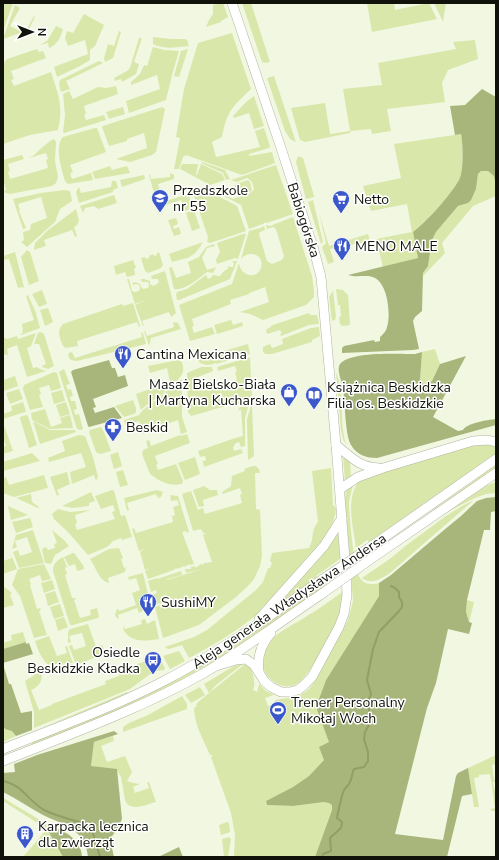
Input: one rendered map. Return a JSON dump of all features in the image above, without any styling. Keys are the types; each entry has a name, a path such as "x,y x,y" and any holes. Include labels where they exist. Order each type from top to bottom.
{"main road":[{"name":"Babiogórska","path":"216,666 244,659 252,663 259,671 265,682 275,689 287,692 298,690 312,677 334,638 342,620 346,601 346,572 340,489 325,306 320,269 280,144 232,3"},
{"path":"340,489 358,477 383,468 496,433"},
{"path":"473,441 483,440 496,442"},
{"path":"336,445 358,463 367,467 383,468"},
{"name":"Aleja generała Władysława Andersa","path":"3,749 100,711 140,693 198,663 248,631 496,459"},
{"name":"Aleja generała Władysława Andersa","path":"3,761 130,710 216,666 496,473"},
{"path":"482,483 496,479"},
{"path":"248,631 324,546 342,518"},
{"path":"259,671 258,657 263,643 270,633 287,618"}],"green space":[{"path":"3,3 13,3 3,31"},
{"path":"223,3 228,17 221,22 206,27 213,14 213,5"},
{"path":"242,3 251,3 270,62 262,62"},
{"path":"367,3 394,3 395,10 429,3 437,19 372,32"},
{"path":"434,3 446,3 443,22"},
{"path":"15,5 20,8 10,26 20,31 22,27 27,29 34,16 35,17 28,31 25,32 26,36 21,38 20,33 3,39"},
{"path":"84,14 104,25 95,46 90,50 90,60 57,77 54,67 88,54 85,40 68,46 65,38 67,31 73,33"},
{"path":"56,26 63,29 57,43 49,48 48,43 40,45 47,41"},
{"path":"119,31 121,32 113,58 105,62 104,58 108,44 114,46"},
{"path":"232,33 251,89 231,110 226,121 222,137 212,142 216,157 260,147 255,131 264,128 270,146 269,148 249,154 249,156 272,152 275,163 242,175 186,155 183,157 179,169 174,169 180,138 176,137 184,89 198,43"},
{"path":"153,37 185,39 187,40 189,46 171,48 157,46 153,44"},
{"path":"139,38 142,38 134,62 139,64 136,74 122,82 121,79 115,81 114,78 130,68"},
{"path":"475,40 478,59 448,70 442,83 445,102 387,109 391,131 372,134 371,129 351,131 350,133 305,142 300,140 291,108 325,103 330,134 350,131 343,89 382,85 378,63 456,49 453,42"},
{"path":"153,47 164,50 179,51 166,100 129,113 126,101 160,89 157,75 131,85 131,82 140,74 144,65 147,66"},
{"path":"37,49 39,52 43,51 46,58 11,71 14,79 11,80 14,86 51,72 58,94 60,107 60,122 58,130 30,135 3,144 3,64 7,59"},
{"path":"188,49 179,77 174,76 181,51"},
{"path":"99,61 103,63 66,81 70,89 61,92 59,84 60,80"},
{"path":"274,76 296,142 290,139 285,131 267,78"},
{"path":"116,86 118,94 84,106 86,114 84,115 86,120 104,115 106,120 64,133 63,132 65,115 63,94 69,91 73,99 98,87 106,88"},
{"path":"482,89 496,97 496,186 494,176 488,171 481,171 478,174 476,189 471,200 468,203 458,206 436,232 432,240 428,266 423,273 422,311 413,321 419,349 342,353 342,348 344,346 374,340 375,342 380,341 380,337 386,330 389,315 386,293 375,278 348,275 418,258 413,232 444,201 461,176 463,157 462,138 461,134 455,135 450,106 465,105"},
{"path":"254,96 264,126 254,129 249,113 234,118 233,116"},
{"path":"123,107 125,114 109,119 106,112"},
{"path":"162,107 165,109 156,152 152,155 130,162 116,159 147,148 144,133 127,139 127,141 109,146 102,127"},
{"path":"97,128 106,152 70,165 73,172 70,173 72,179 91,173 93,180 68,184 65,181 61,165 59,152 60,141 63,137"},
{"path":"461,134 463,157 461,176 444,201 413,232 418,258 383,267 376,239 412,232 407,204 371,211 363,186 401,178 394,144"},
{"path":"54,139 56,142 55,161 58,177 56,183 52,186 10,194 5,193 3,160 22,155 24,159 8,164 10,179 48,168 46,153 29,158"},
{"path":"298,156 303,158 314,197 306,199 296,162"},
{"path":"202,162 225,170 230,179 226,180 223,173 201,163"},
{"path":"182,164 198,164 197,175 201,164 222,174 225,180 210,185 180,169"},
{"path":"276,165 293,214 267,223 265,222 249,229 241,205 208,188 210,187 233,199 252,192 254,189 252,182 247,178 237,182 231,180"},
{"path":"110,166 112,170 127,166 130,173 95,179 92,172"},
{"path":"481,171 488,171 495,176 496,196 473,206 442,243 445,253 423,276 423,273 428,266 432,240 436,232 458,206 468,203 476,189 478,174"},
{"path":"170,173 174,175 174,179 158,184 161,195 155,197 149,175 150,174 151,179 170,177"},
{"path":"144,175 145,179 122,187 120,180"},
{"path":"248,180 252,191 239,195 237,194 234,188 236,184"},
{"path":"112,181 116,181 118,188 113,190 113,192 79,203 76,192 79,187 81,193 111,187"},
{"path":"205,189 237,206 246,231 210,243 207,242 208,237 193,193"},
{"path":"64,190 70,191 72,201 60,209 55,222 27,247 21,242 24,240 23,232 30,230 31,224 47,218 41,197 18,204 19,211 26,228 23,229 13,199"},
{"path":"188,194 193,208 185,211 181,200 159,207 157,204"},
{"path":"114,195 117,203 98,209 94,206 85,208 83,213 80,206"},
{"path":"313,200 323,242 321,244 308,202"},
{"path":"76,209 79,221 74,227 77,236 75,237 72,230 44,240 46,246 34,250 35,243 47,231"},
{"path":"194,210 200,228 192,231 186,213"},
{"path":"319,213 329,246 368,234 370,241 330,249 334,262 328,264 322,247 326,243"},
{"path":"293,217 312,276 314,297 306,305 263,320 250,314 240,312 269,302 265,287 230,300 231,304 192,319 194,333 212,327 215,334 190,341 179,305 232,284 239,263 242,271 248,275 259,272 262,263 259,257 248,254 241,259 249,231 264,226 265,230 259,234 267,261 272,264 282,260 284,256 276,229 273,227 267,229 266,225 270,226"},
{"path":"176,218 178,224 173,226 174,229 179,227 181,234 174,236 168,220"},
{"path":"246,234 238,259 235,258 217,264 216,260 220,252 217,243"},
{"path":"203,242 196,252 187,258 172,262 169,254"},
{"path":"214,244 215,246 207,248 202,258 207,270 216,267 213,273 207,272 187,286 174,289 169,268 172,267 176,278 191,273 188,262 199,257 206,247"},
{"path":"27,250 30,252 39,281 29,285 21,257"},
{"path":"15,252 23,288 18,288 9,259 3,260 3,256"},
{"path":"159,252 163,265 161,268 148,273 145,271 141,258 149,258 149,256 153,254 154,256 157,255"},
{"path":"133,260 136,268 134,268 135,275 127,277 125,272 116,275 114,266"},
{"path":"232,261 237,261 230,279 177,300 177,292 187,289 206,275 208,279 212,277 212,275 220,276 228,269 228,266 233,267 234,263"},
{"path":"165,271 176,313 171,317 169,312 142,321 143,326 135,305 146,300 135,304 127,279 129,279 132,291 135,292 139,291 139,285 133,285 132,283 135,282 140,284 143,289 148,288 148,282 142,282 141,279 150,281 150,284 153,286 159,282 158,279 152,279 151,276"},
{"path":"336,289 343,290 348,295 350,325 342,326 340,324 340,305 338,305"},
{"path":"42,290 47,304 39,307 32,294"},
{"path":"333,291 336,316 335,320 332,321 329,297"},
{"path":"28,295 36,313 40,328 21,335 20,334 23,333 22,324 34,320 26,296"},
{"path":"133,303 140,326 139,327 137,322 77,341 78,346 66,348 63,346 59,332 63,324 122,304 123,306"},
{"path":"48,308 53,322 45,326 40,310"},
{"path":"309,313 310,315 317,315 319,324 309,325 281,336 280,334 282,333 280,330 267,334 266,330 273,325"},
{"path":"231,320 233,325 242,322 243,326 217,334 214,325"},
{"path":"173,322 178,323 181,329 151,338 149,346 144,331 147,336 174,327"},
{"path":"319,327 320,336 312,340 312,342 272,354 266,354 263,352 263,347 270,344 272,348 283,344 282,339 311,328"},
{"path":"41,332 44,334 54,366 48,369 42,367 46,364 39,344 34,344 38,333"},
{"path":"141,332 143,333 146,344 77,361 71,360 68,356 69,353 72,352 75,358 142,337"},
{"path":"36,333 31,346 27,348 33,368 37,367 46,371 27,377 17,345 7,349 8,355 3,354 3,337 7,339 17,336 18,339"},
{"path":"248,344 250,354 216,364 205,365 196,359"},
{"path":"435,349 440,364 432,381 424,384 420,381 422,352"},
{"path":"422,352 420,381 424,384 432,381 440,364 466,356 433,417 458,431 463,430 469,425 488,420 496,419 496,425 377,458 366,457 359,454 353,448 349,440 343,388 339,372 340,364 345,360 364,355 415,354"},
{"path":"250,357 251,401 228,405 191,416 188,412 187,373 201,367 212,367 213,371 198,377 200,384 197,385 199,391 237,380 235,372 237,371 235,366 218,371 217,367"},
{"path":"109,360 112,368 115,368 118,377 125,375 128,386 93,399 96,407 93,408 95,413 114,407 122,418 89,427 71,372 73,370"},
{"path":"178,360 182,362 183,368 183,373 179,379 141,410 136,394 170,382 167,368 150,373 148,366"},
{"path":"64,369 70,384 66,385 68,390 71,389 73,396 70,397 71,401 75,401 77,409 74,410 75,415 79,414 83,429 81,430 77,429 59,372"},
{"path":"54,372 57,373 61,388 51,391 49,385 39,388 41,394 39,395 43,407 30,410 23,389 24,385"},
{"path":"336,372 341,390 343,428 347,446 341,431"},
{"path":"15,376 18,386 4,391 3,380"},
{"path":"182,379 182,417 187,432 181,434 178,420 144,432 145,434 143,434 139,421 125,425 124,420 139,415 143,410"},
{"path":"19,389 23,399 10,404 6,393"},
{"path":"62,390 65,401 54,404 51,393"},
{"path":"133,400 136,412 124,417 115,406"},
{"path":"23,402 25,412 3,419 3,414 12,411 11,406"},
{"path":"66,402 70,414 60,417 56,405"},
{"path":"251,406 254,456 248,460 247,419"},
{"path":"240,407 248,407 245,418 245,446 241,447 239,442 233,447 234,451 241,449 243,453 204,467 203,462 201,462 206,460 205,456 200,457 198,451 243,436 241,410 238,410"},
{"path":"45,409 51,427 62,423 60,418 70,415 73,428 50,429 32,420 31,413"},
{"path":"26,415 28,416 37,445 29,448 20,418"},
{"path":"33,421 50,430 75,430 76,432 40,444"},
{"path":"3,426 13,451 3,454 3,447 6,446 3,437"},
{"path":"101,427 111,451 100,454 96,452 89,432 90,430"},
{"path":"187,434 190,443 155,456 158,464 156,465 158,470 176,464 183,481 182,484 173,485 165,483 150,474 142,454 143,450 148,448 146,441 149,440 151,446 180,435"},
{"path":"79,435 85,436 93,457 98,477 96,481 94,475 72,484 70,472 86,467 81,453 49,462 48,458 65,451 62,441"},
{"path":"483,444 496,446 496,454 369,542 367,540 356,548 351,502 356,485 362,478 471,446"},
{"path":"118,452 122,466 114,469 110,455"},
{"path":"32,453 40,461 3,471 3,462"},
{"path":"343,456 350,461 351,478 345,482"},
{"path":"195,457 200,474 185,480 178,463"},
{"path":"496,465 496,468 433,510"},
{"path":"256,466 259,469 260,473 255,473 256,509 260,510 262,556 260,566 254,579 236,597 199,625 163,638 155,607 161,605 160,603 154,605 152,595 157,593 156,590 151,592 148,581 181,571 182,575 167,580 202,569 186,573 185,569 191,569 191,567 195,566 195,568 201,564 212,562 203,535 206,533 203,533 201,529 193,531 182,494 191,491 198,510 203,508 205,514 242,503 240,488 223,494 222,492 231,486 232,476"},
{"path":"331,468 333,505 336,508 330,528 324,539 309,558 266,605 254,617 239,628 189,658 182,645 169,649 166,648 165,647 194,637 207,630 256,590 263,582 268,568 270,568 272,563 270,561 272,553 309,548 314,529 318,522 312,471"},
{"path":"123,470 128,485 120,487 116,472"},
{"path":"67,472 70,484 57,490 59,495 57,496 50,477"},
{"path":"3,475 4,478 6,477 9,485 44,475 48,488 14,497 3,493"},
{"path":"496,482 496,493 486,494 475,498 449,511 485,486"},
{"path":"353,484 349,502 356,565 360,578 364,582 371,584 379,583 379,596 326,680 316,707 330,742 324,760 309,776 293,787 266,801 267,805 293,806 329,802 332,805 332,810 315,857 234,857 235,835 231,813 211,757 213,755 210,755 197,726 194,708 197,706 196,705 198,702 245,664 251,667 254,682 253,690 257,692 259,684 266,691 274,695 265,698 268,706 276,704 275,700 299,696 309,689 317,678 348,620 353,601 345,499 346,491"},
{"path":"204,486 210,490 217,490 218,495 203,500 204,506 199,507 193,490"},
{"path":"112,490 114,491 121,516 125,515 132,537 122,540 121,538 113,541 107,547 88,555 68,532 54,519 52,514 58,509 70,512 91,510 75,515 77,530 115,519 112,512 115,511 113,505 101,509 95,496"},
{"path":"157,490 163,492 161,497 158,498 156,494 127,503 129,510 127,511 124,498"},
{"path":"91,492 95,501 89,503 89,506 73,508 62,506"},
{"path":"31,494 32,502 39,507 38,508 16,498"},
{"path":"170,495 178,496 189,532 182,532 194,564 183,566 148,579 145,571 150,568 145,570 140,552 144,549 139,551 132,529 134,528 136,533 173,522 172,516 175,515 173,507 179,505 177,500 171,501"},
{"path":"496,497 496,511 491,512 490,530 484,530 467,600 466,612 469,622 472,623 469,634 448,629 436,683 427,708 395,834 443,840 456,776 458,773 468,768 472,794 462,796 447,857 315,857 332,810 332,805 324,802 293,806 267,805 266,801 293,787 309,776 324,760 319,747 329,742 316,707 326,680 379,596 379,583 391,575 477,501"},
{"path":"474,500 390,573 373,581 362,578 446,516"},
{"path":"8,506 28,515 11,520"},
{"path":"30,518 33,527 16,533 12,522"},
{"path":"33,530 44,563 19,568 13,552 18,550 20,556 32,552 27,537 15,541 17,547 12,549 16,535"},
{"path":"52,530 69,546 55,555 51,564 45,563 42,549 46,547 48,550 55,548 54,544 57,543"},
{"path":"338,532 340,559 316,576 318,578 279,603 325,550"},
{"path":"119,548 123,558 121,559 124,568 126,567 125,572 108,578 109,583 106,582 100,577 90,559 109,549"},
{"path":"10,552 17,569 3,574 3,561 12,558"},
{"path":"73,553 83,565 84,569 77,571 75,564 69,566 64,557"},
{"path":"63,557 67,567 65,568 67,574 65,575 72,598 76,599 74,600 80,618 91,615 90,610 97,608 98,618 70,625 53,571 56,562"},
{"path":"44,564 51,579 42,581 40,575 29,579 37,609 40,608 41,610 39,611 47,635 34,638 20,596 12,585 18,569"},
{"path":"143,573 149,598 139,599 143,611 139,613 137,608 118,615 119,619 115,615 117,609 119,611 136,605 132,593 140,590 136,578 129,580 128,577"},
{"path":"52,580 55,589 44,593 41,583"},
{"path":"325,583 327,584 320,589 321,590 260,631 215,661 179,681 138,701 75,728 33,745 31,742 132,701 190,672 242,640"},
{"path":"3,586 12,593 10,595 14,605 3,608"},
{"path":"55,591 59,602 48,606 45,594"},
{"path":"342,592 341,610 338,618 329,639 308,673 295,685 284,686 273,681 265,673 262,662 264,652 273,638"},
{"path":"467,600 474,602 469,623 466,612"},
{"path":"60,604 64,616 54,619 50,607"},
{"path":"64,617 68,627 58,631 55,620"},
{"path":"145,619 147,624 155,620 159,639 144,641 135,639 131,638 124,631 123,625 125,629 142,624 141,620"},
{"path":"88,624 96,647 102,645 106,653 76,665 69,646 72,645 74,650 86,646 82,633 69,636 71,642 68,643 68,632 70,629"},
{"path":"23,632 26,642 3,649 3,643 12,640 11,635"},
{"path":"49,636 57,656 67,653 65,647 67,646 73,663 51,663 48,665 40,654 35,641"},
{"path":"26,642 26,644 29,643 33,654 3,663 3,649"},
{"path":"179,651 185,661 170,669 163,656"},
{"path":"159,657 165,668 164,670 156,671 130,689 34,728 34,712 25,681 42,670 42,677 39,685 31,690 39,710 106,684 105,681 131,670 132,668 138,666 137,664"},
{"path":"239,663 243,664 216,685 209,693 204,684"},
{"path":"3,664 9,684 11,684 21,713 32,711 32,730 16,736 12,731 5,729 3,726"},
{"path":"51,664 73,664 75,668 68,671 58,671 49,666"},
{"path":"200,687 205,695 191,703 185,695"},
{"path":"127,692 128,693 126,695 39,729"},
{"path":"182,696 187,704 187,709 123,732 123,727 129,723 148,715"},
{"path":"3,728 13,731 16,736 3,742"},
{"path":"114,731 118,734 94,742 91,766 117,769 122,819 118,828 110,839 114,857 88,857 84,842 75,832 67,826 43,815 3,792 3,773 15,772 14,764 37,755"},
{"path":"113,736 114,741 101,746 107,762 125,756 132,772 127,781 140,784 133,787 135,793 149,788 147,782 149,782 156,802 139,807 127,804 121,777 117,770 91,766 94,742"},
{"path":"496,755 496,764 492,765 494,780 496,780 496,782 493,782 494,789 496,789 496,811 492,811 490,809 495,808 490,774 479,775 479,777 474,778 479,807 474,807 468,768"},
{"path":"3,798 50,826 47,830 63,857 23,857 47,829 3,801"},
{"path":"227,822 229,823 230,832 221,835 219,825"},
{"path":"50,826 61,830 71,837 79,845 82,857 63,857 47,829"},
{"path":"229,837 231,839 228,857 224,857 222,839"},
{"path":"179,847 183,857 158,857"}],"waterway":[{"path":"322,857 323,854 331,851 330,838 341,828 342,822 337,818 339,808 343,792 350,783 354,769 364,767 368,761 368,752 364,739 365,732 369,725 369,699 371,694 367,680 373,649 379,632 402,607 399,592 391,586"},
{"path":"3,781 20,789 44,810 60,817 89,825 92,830 100,857"}],"place":[{"name":"Przedszkole nr 55","path":"160,213"},
{"name":"Netto","path":"341,214"},
{"name":"MENO MALE","path":"342,261"},
{"name":"Cantina Mexicana","path":"123,369"},
{"name":"Masaż Bielsko-Biała | Martyna Kucharska","path":"289,407"},
{"name":"Książnica Beskidzka Filia os. Beskidzkie","path":"314,410"},
{"name":"Beskid","path":"113,442"},
{"name":"SushiMY","path":"148,617"},
{"name":"Osiedle Beskidzkie Kładka","path":"153,675"},
{"name":"Trener Personalny Mikołaj Woch","path":"278,725"},
{"name":"Karpacka lecznica dla zwierząt","path":"25,849"}]}
